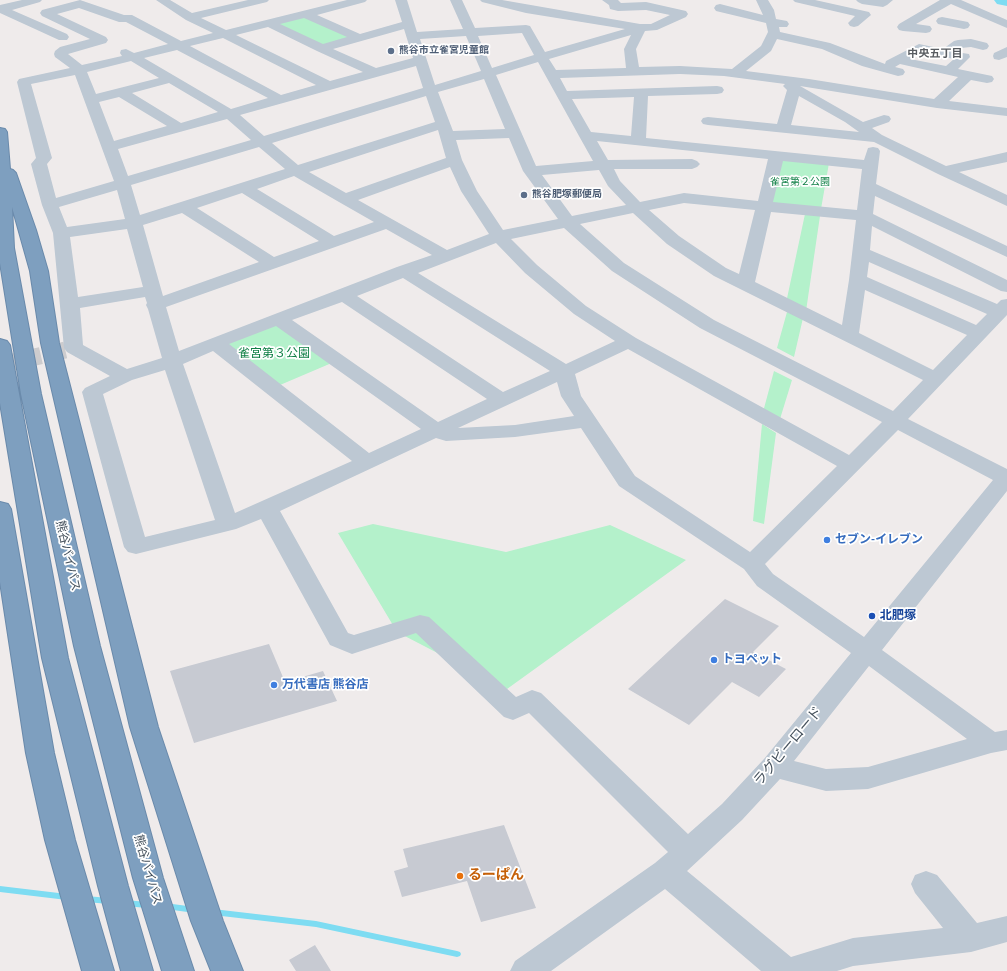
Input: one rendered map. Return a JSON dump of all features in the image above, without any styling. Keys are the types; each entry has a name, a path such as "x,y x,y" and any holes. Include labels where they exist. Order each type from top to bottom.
{"highway":[{"name":"熊谷バイパス","path":"0,132 6,248 31,394 87,646 148,878 178,971"},
{"path":"2,157 28,230 38,271 50,343 144,727 207,922 227,971"},
{"path":"0,345 54,658 96,823 138,971"},
{"path":"0,509 40,754 60,840 98,971"}],"street":[{"path":"0,9 36,0"},
{"path":"190,17 263,0"},
{"path":"126,376 74,348 61,233 50,205 39,164 44,158 24,82 80,70 306,14 337,1 361,0"},
{"path":"401,0 430,90 446,130 454,160 469,191 499,236 531,269 580,310 629,342 851,465"},
{"path":"456,0 531,171 568,222 618,267 707,324 1007,478"},
{"path":"486,0 526,9 641,28"},
{"path":"720,8 786,10 799,0 865,14 854,23"},
{"path":"848,11 863,0 883,4 887,0"},
{"path":"926,29 903,26 942,3 951,0 1007,24"},
{"path":"50,205 261,140 541,57 641,28 653,27 682,14 646,6 618,7 614,6 615,1"},
{"path":"165,5 191,2"},
{"path":"279,99 179,45 125,18 80,4 46,13 88,32 229,113 296,170 445,256"},
{"path":"165,5 327,85"},
{"path":"0,9 85,45"},
{"path":"766,9 796,27"},
{"path":"629,342 267,508 228,524 136,547 92,392 126,376 172,361 403,271 499,236 637,208 688,181 696,147 712,105 729,73 767,48 774,32 766,9"},
{"path":"964,26 942,21 952,14 973,10"},
{"path":"88,32 142,13"},
{"path":"306,14 359,38"},
{"path":"322,48 359,38 411,30 471,32 526,29 572,16"},
{"path":"269,23 373,72"},
{"path":"633,71 630,49 641,28"},
{"path":"526,29 586,136 614,182 637,208 673,240 720,272 935,378"},
{"path":"773,34 826,46 883,68 898,66 948,71 987,79"},
{"path":"102,40 65,50 60,54 80,70 123,183 172,361 228,524"},
{"path":"946,53 958,44 983,46"},
{"path":"898,66 918,48 964,57 948,71"},
{"path":"109,147 373,72 421,60"},
{"path":"552,74 680,70 729,73 779,79 937,104 1007,112"},
{"path":"937,104 968,75"},
{"path":"91,100 170,79"},
{"path":"779,79 828,106 877,138 943,172 1007,201"},
{"path":"783,128 794,88"},
{"path":"121,92 178,127"},
{"path":"564,95 641,93 712,105 783,128 877,138"},
{"path":"638,141 641,93"},
{"path":"861,127 884,119"},
{"path":"61,233 133,223 296,170 446,130 514,133"},
{"path":"586,136 870,164"},
{"path":"849,336 858,280 870,164 877,138"},
{"path":"745,285 777,155"},
{"path":"943,172 1007,157"},
{"path":"345,199 454,160"},
{"path":"531,171 603,165 688,181 764,205 864,216 1007,287"},
{"path":"868,186 1007,252"},
{"path":"243,187 332,242"},
{"path":"183,206 273,264"},
{"path":"70,304 154,298 273,264 387,223"},
{"path":"752,564 851,465 1003,308 860,252"},
{"path":"403,271 564,371 571,396 586,421 627,481 752,564 765,580 999,741"},
{"path":"858,280 978,333"},
{"path":"344,295 502,400"},
{"path":"279,320 437,431 446,435 507,431 586,421"},
{"path":"215,343 368,462"},
{"name":"ラグビーロード","path":"526,971 677,862 732,812 774,767 1007,478"},
{"path":"267,508 339,639 352,645 420,623 513,710 532,700 677,862 784,971"},
{"path":"774,767 826,780 868,778 999,741"},
{"path":"926,884 971,938"},
{"path":"792,971 852,952 971,938 1007,928"}],"green space":[{"path":"308,15 354,37 322,46 275,24"},
{"name":"雀宮第２公園","path":"781,158 829,163 821,209 769,203"},
{"path":"805,214 820,216 806,311 786,303"},
{"path":"787,312 803,318 794,357 777,348"},
{"name":"雀宮第３公園","path":"278,323 334,362 273,388 218,345"},
{"path":"774,371 792,380 780,419 763,412"},
{"path":"762,424 776,433 764,524 753,521"},
{"path":"373,524 506,552 610,525 686,560 507,689 397,632 338,533"}],"building":[{"name":"トヨペット","path":"725,599 779,626 753,652 786,669 759,697 732,682 689,725 628,689"},
{"path":"269,644 285,682 323,671 337,701 194,743 170,671"},
{"name":"るーぱん","path":"504,825 536,908 481,922 467,881 402,897 394,871 408,867 403,849"},
{"path":"315,945 331,971 296,971 289,960"}],"waterway":[{"path":"1003,0 1007,1"},
{"path":"0,889 67,897"},
{"path":"86,899 109,901"},
{"path":"125,903 147,905"},
{"path":"165,906 195,910"},
{"path":"213,912 316,924 457,954"}],"tunnel":[{"path":"2,364 0,365 74,348"}],"place":[{"name":"熊谷市立雀宮児童館","path":"391,51"},
{"name":"熊谷肥塚郵便局","path":"524,195"},
{"name":"セブン-イレブン","path":"827,540"},
{"name":"北肥塚","path":"872,616"},
{"name":"トヨペット","path":"714,660"},
{"name":"万代書店 熊谷店","path":"274,685"},
{"name":"るーぱん","path":"460,876"}],"district":[{"name":"中央五丁目","path":"935,55"}]}
